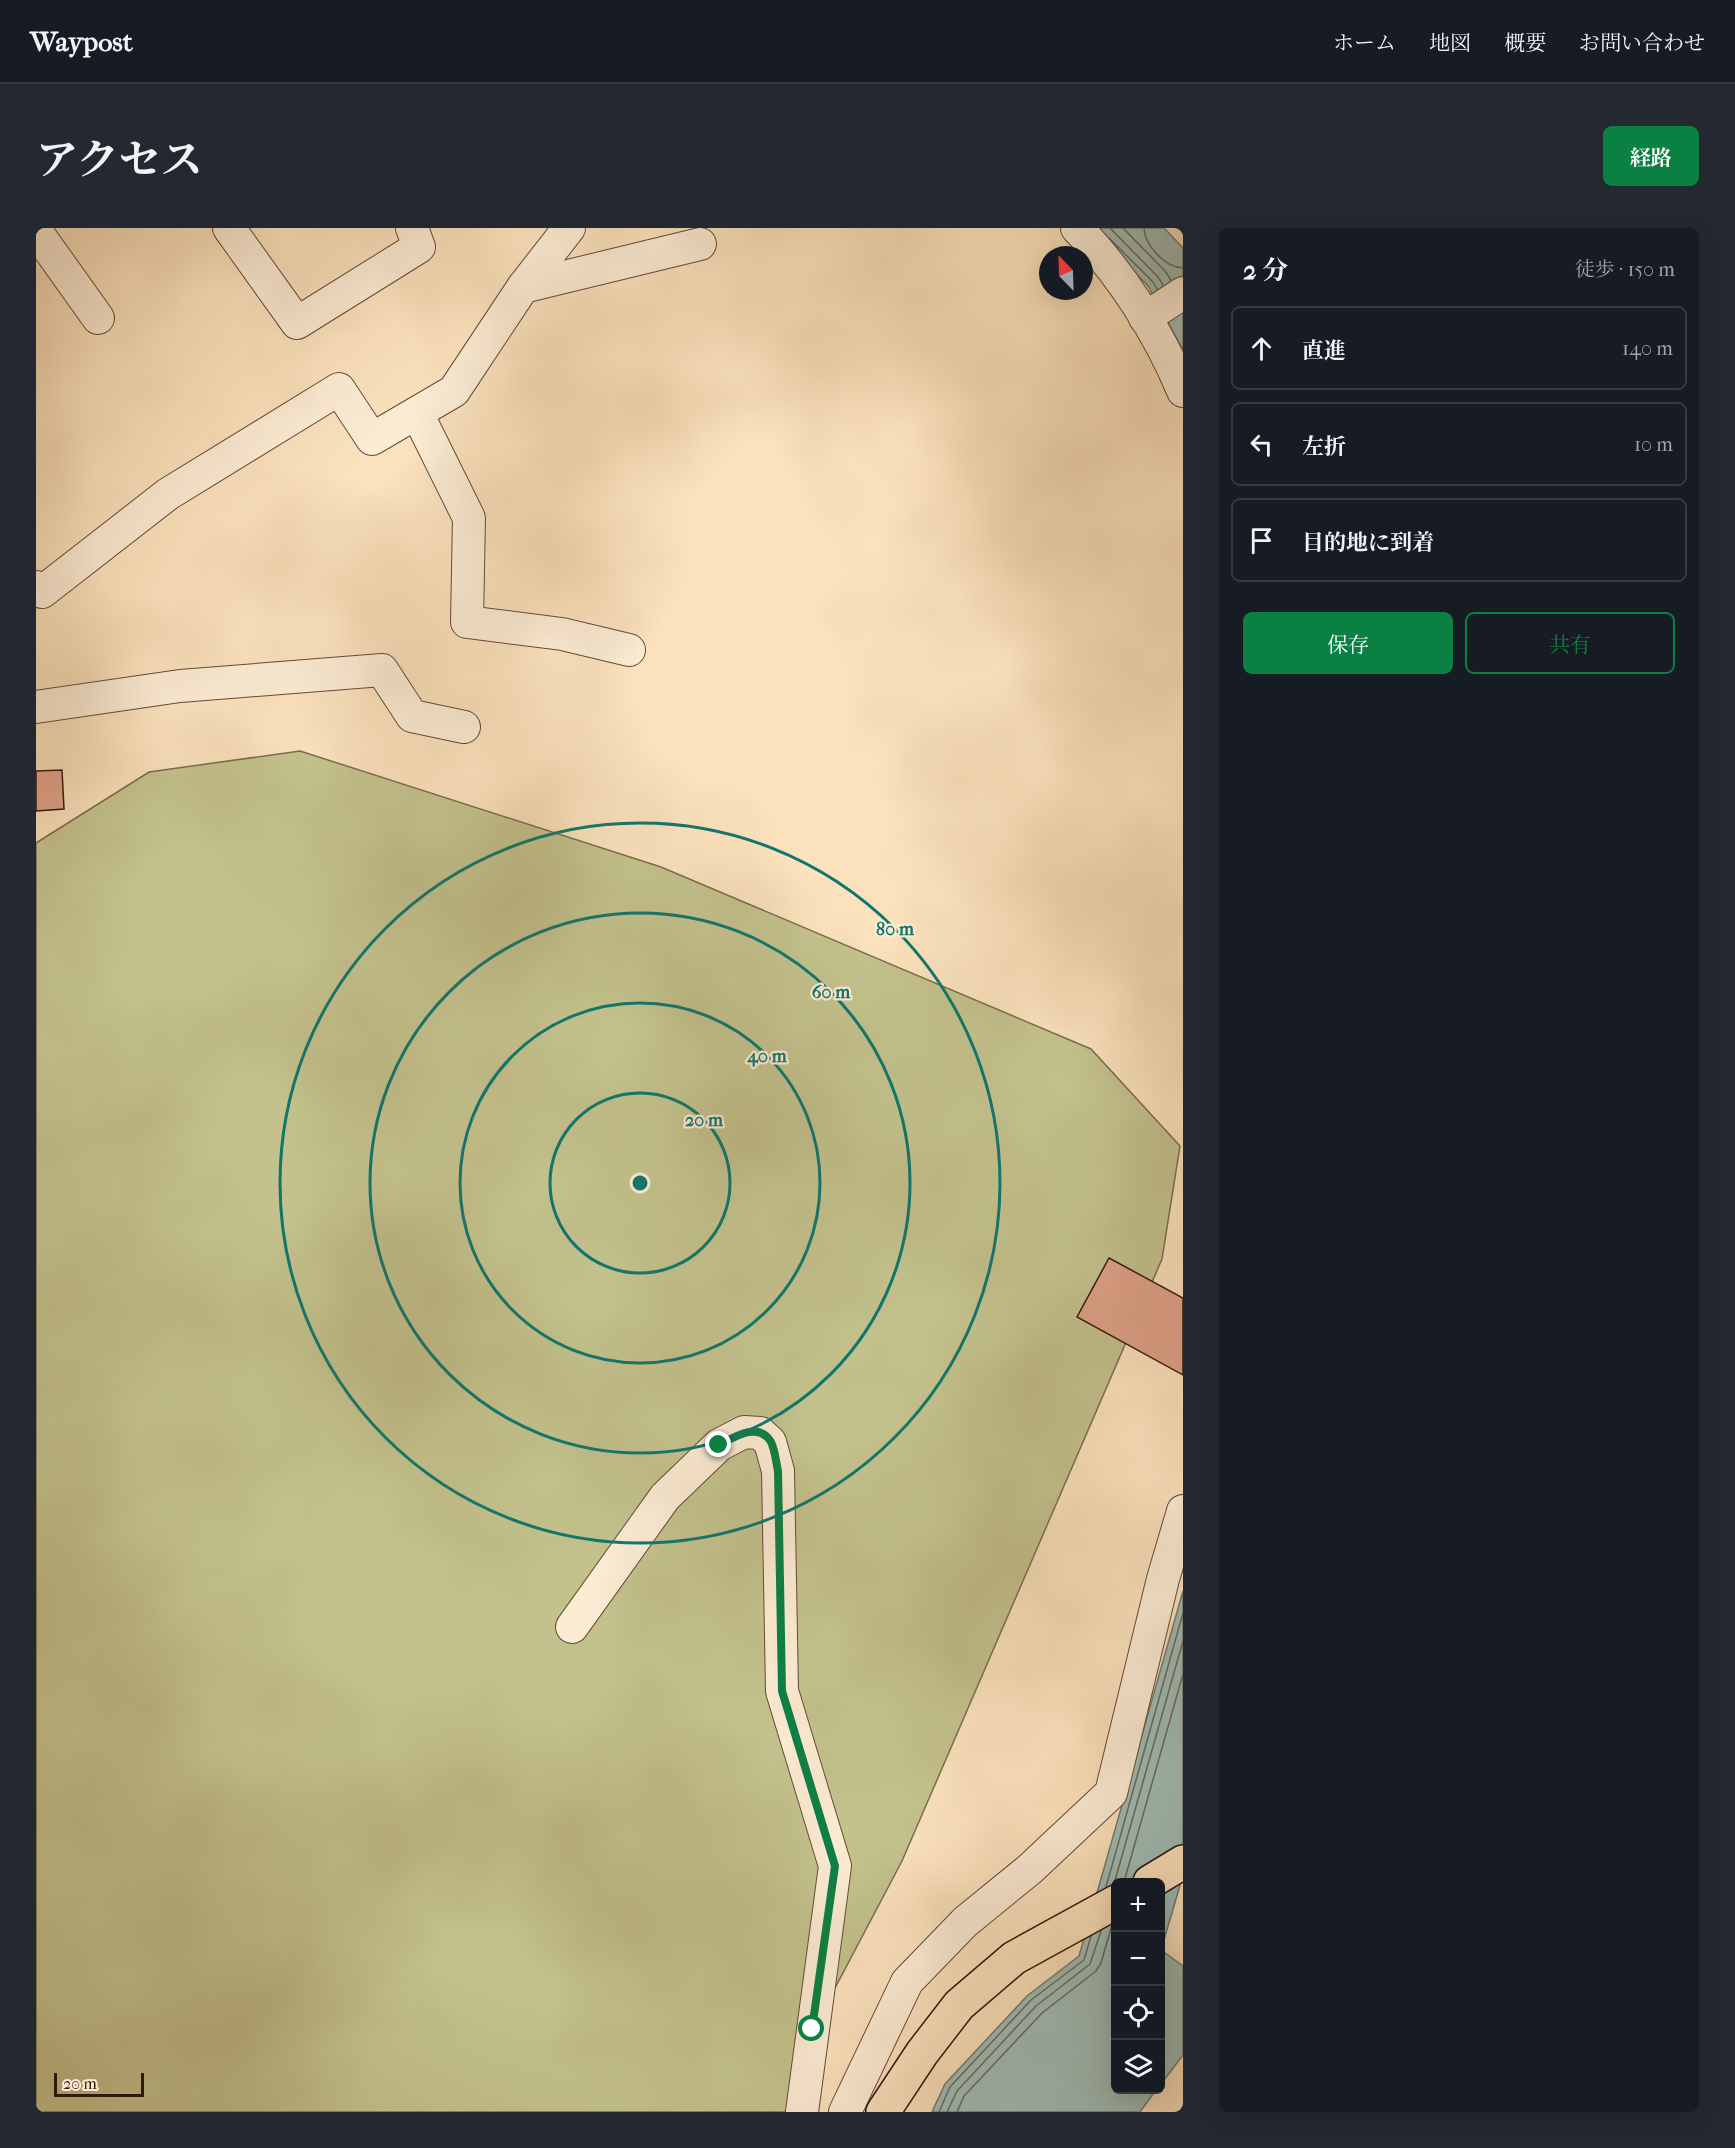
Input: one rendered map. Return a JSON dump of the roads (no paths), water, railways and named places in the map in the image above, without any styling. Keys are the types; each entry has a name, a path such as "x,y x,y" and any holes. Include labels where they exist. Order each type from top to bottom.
{"main road":[{"path":"1157,1878 1183,1862"},
{"path":"882,2112 922,2053 959,2005 1014,1958 1111,1905"}],"street":[{"path":"229,228 297,323 419,248 412,228"},
{"path":"36,586 42,592 168,494 339,388 372,439 454,391 523,287 569,228"},
{"path":"1077,228 1095,246 1151,315 1183,391"},
{"path":"36,231 98,318"},
{"path":"523,287 700,244"},
{"path":"1151,315 1183,292"},
{"path":"417,413 469,518 467,622 562,634 629,650"},
{"path":"36,707 180,686 382,670 412,716 464,728"},
{"path":"572,1627 664,1497 719,1445 744,1432 760,1433 770,1442 778,1471 782,1691 835,1866 802,2112"},
{"path":"845,2112 907,1982 965,1923 1030,1869 1111,1792 1163,1579 1183,1511"}],"water":[{"path":"1091,228 1164,228 1183,248 1183,350 1148,286"},
{"path":"1183,1591 1183,1875 1165,1936 1165,1878 1111,1878 1111,2094 1153,2094 1140,2112 932,2112 945,2084 1027,1996 1079,1956"},
{"path":"1165,1953 1183,1966 1183,2055 1165,2079"}]}
